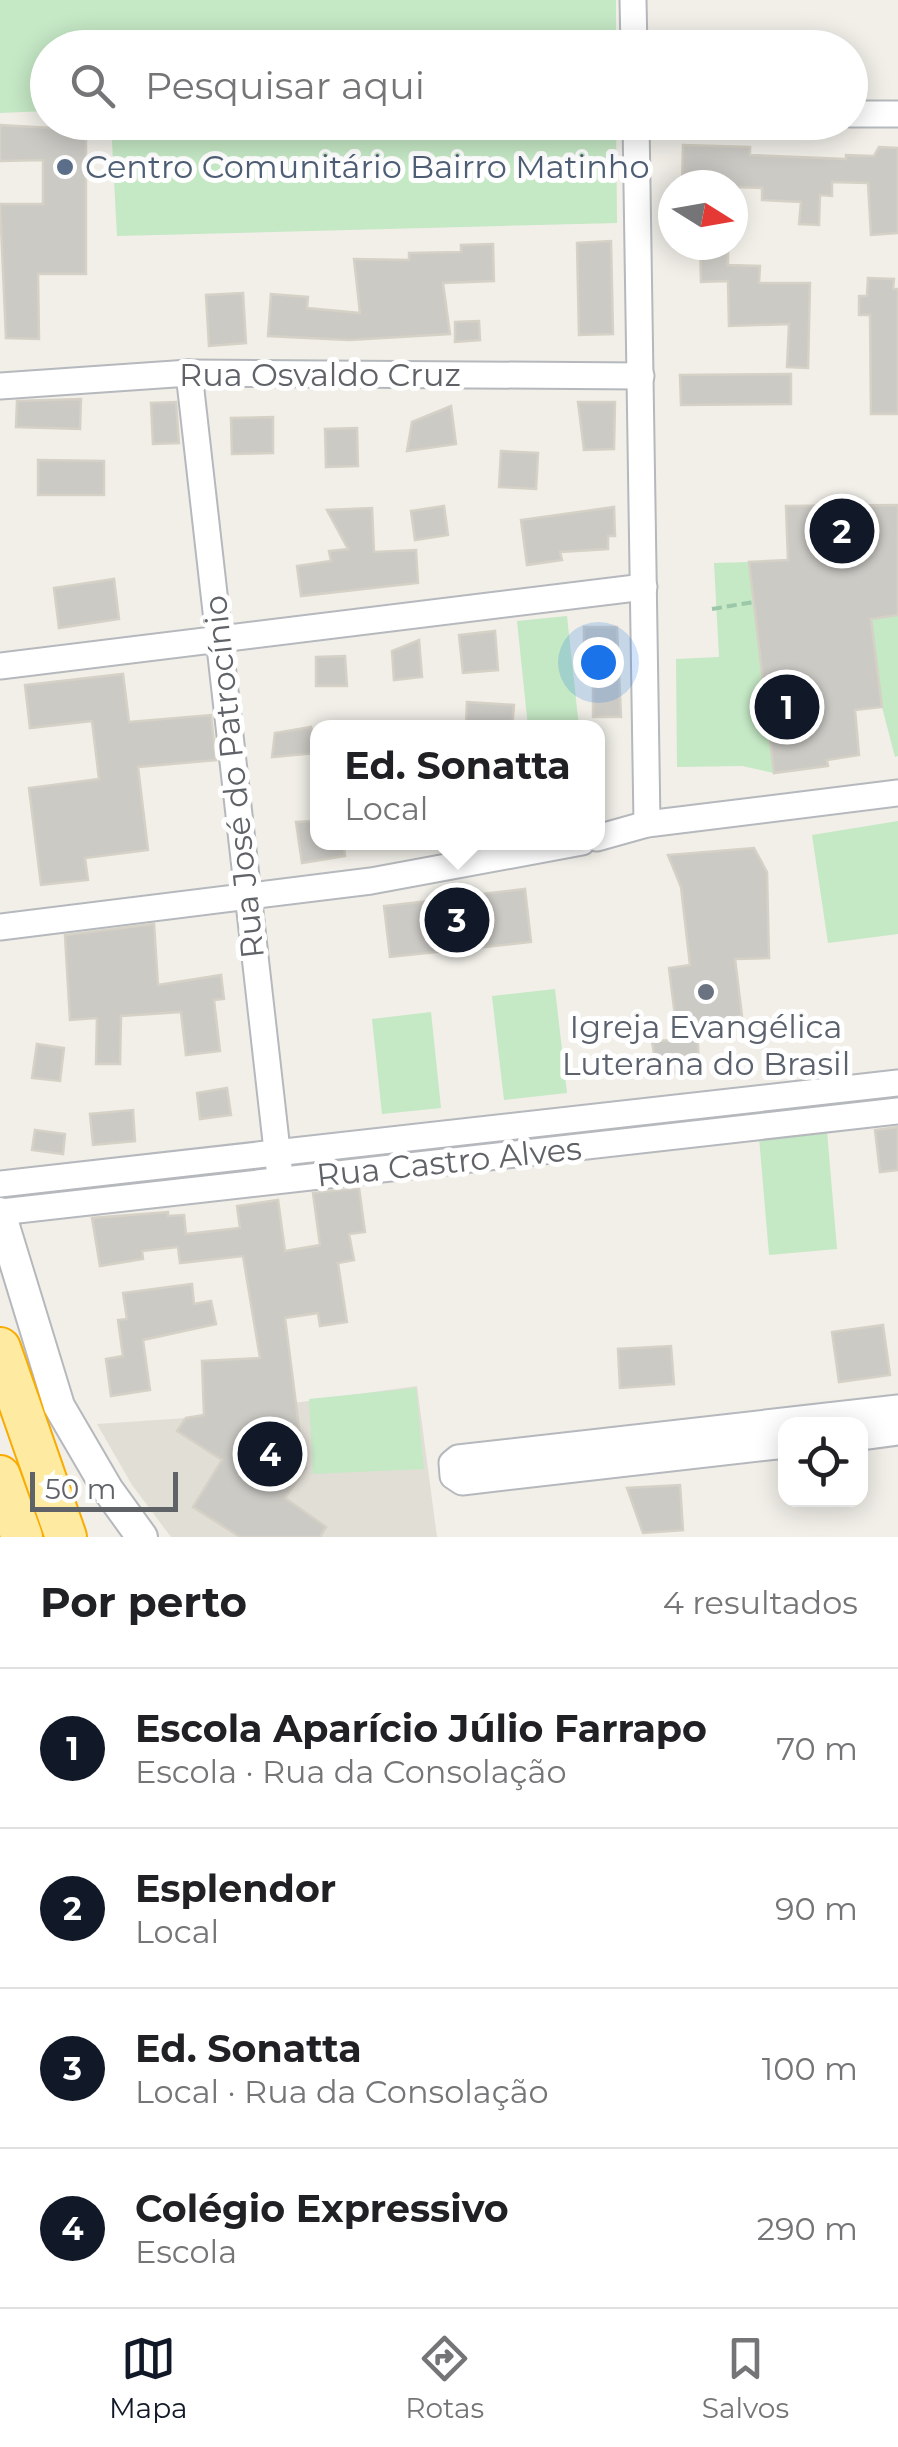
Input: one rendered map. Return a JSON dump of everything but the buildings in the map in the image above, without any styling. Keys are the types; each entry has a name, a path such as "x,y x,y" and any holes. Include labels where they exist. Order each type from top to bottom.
{"highway":[{"path":"0,1348 66,1537"},
{"path":"0,1476 22,1537"}],"street":[{"path":"633,0 634,30"},
{"path":"868,114 898,114"},
{"path":"636,140 647,824"},
{"name":"Rua Osvaldo Cruz","path":"0,386 189,374 641,376"},
{"name":"Rua José do Patrocínio","path":"189,374 280,1181"},
{"path":"0,666 644,587"},
{"path":"605,836 647,824 898,792"},
{"path":"0,927 371,881 539,850"},
{"path":"888,1084 890,1112"},
{"name":"Rua Castro Alves","path":"0,1213 176,1166 888,1084"},
{"path":"788,1096 791,1123"},
{"path":"684,1107 687,1135"},
{"name":"Rua Castro Alves","path":"0,1184 180,1192 890,1112"},
{"path":"520,1126 525,1153"},
{"path":"412,1139 416,1165"},
{"path":"176,1166 180,1192"},
{"path":"0,1213 60,1406 108,1490 142,1537"},
{"path":"592,1455 709,1441 776,1438"}],"path":[{"path":"712,609 754,602"}],"shaded area":[{"path":"417,1386 437,1537 171,1537 132,1485 97,1424 186,1418"}],"green space":[{"path":"0,0 616,0 616,30 30,30 30,112 0,113"},
{"path":"112,140 616,140 617,223 117,236"},
{"path":"749,562 774,773 742,766 677,767 676,659 719,657 714,563"},
{"path":"898,615 895,757 882,707 871,619"},
{"path":"567,616 578,720 527,720 517,621"},
{"path":"898,821 898,934 828,943 812,835"},
{"path":"555,989 567,1093 504,1100 492,996"},
{"path":"431,1012 441,1108 382,1114 372,1019"},
{"path":"827,1131 837,1249 769,1255 759,1137"},
{"path":"416,1388 424,1469 313,1474 309,1399"}],"place":[{"name":"Centro Comunitário Bairro Matinho","path":"65,167"},
{"name":"Esplendor","path":"842,531"},
{"name":"Escola Aparício Júlio Farrapo","path":"787,707"},
{"name":"Ed. Sonatta","path":"457,920"},
{"name":"Igreja Evangélica Luterana do Brasil","path":"706,992"},
{"name":"Colégio Expressivo","path":"270,1454"}]}
